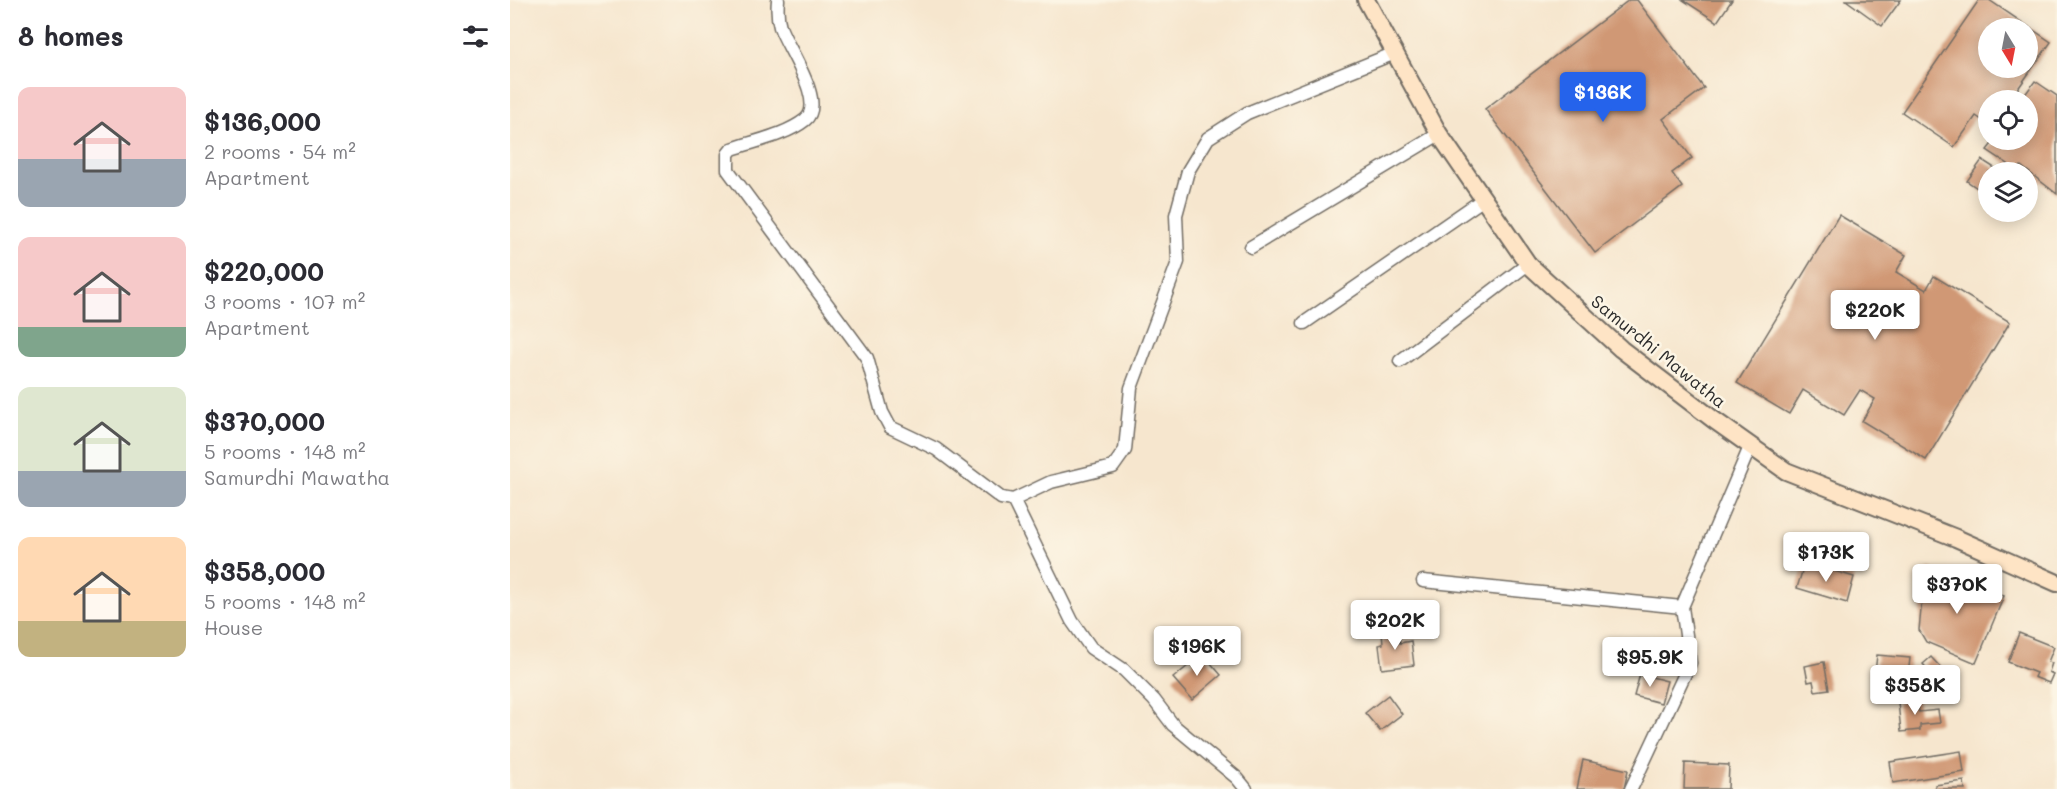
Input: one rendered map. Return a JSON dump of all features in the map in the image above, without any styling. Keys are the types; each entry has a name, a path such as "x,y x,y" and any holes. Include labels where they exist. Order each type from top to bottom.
{"main road":[{"name":"Samurdhi Mawatha","path":"1366,0 1439,134 1485,198 1528,264 1621,349 1750,447 1786,471 1956,538 2057,583"}],"street":[{"path":"778,0 777,15 781,29 810,90 812,105 808,118 796,126 732,149 728,154 728,170 867,358 882,412 890,427 936,449 1001,498 1013,500 1051,482 1113,467 1121,458 1125,450 1131,388 1178,262 1176,215 1188,171 1208,138 1247,113 1395,53"},
{"path":"1251,247 1439,134"},
{"path":"1304,323 1485,198"},
{"path":"1400,361 1528,264"},
{"path":"1630,789 1690,663 1682,607 1750,447"},
{"path":"1013,500 1072,621 1091,648 1124,670 1154,700 1173,724 1237,778 1246,789"},
{"path":"1423,581 1682,607"}],"building":[{"path":"1629,0 1637,0 1704,88 1663,119 1692,158 1672,173 1682,187 1595,253 1485,109"},
{"path":"1683,0 1732,0 1717,22"},
{"path":"1846,0 1901,0 1882,26"},
{"path":"1979,0 1989,0 2016,18 1978,18 1978,78 2026,78 2017,90 1978,90 1978,117 1976,116 1954,147 1902,112"},
{"path":"2038,33 2051,42 2038,60"},
{"path":"2035,81 2057,96 2057,194 2038,179 2038,162 2005,162 1987,150 2038,150 2038,90 2028,90"},
{"path":"1978,166 1978,188 1967,181"},
{"path":"1839,215 1906,255 1896,272 1926,290 1934,276 2010,322 1926,460 1862,421 1875,399 1860,390 1844,415 1803,390 1789,414 1737,383"},
{"path":"1805,562 1854,577 1847,603 1797,588"},
{"path":"1929,568 2004,596 1976,663 1926,642 1919,630 1924,580"},
{"path":"1398,630 1400,643 1411,641 1414,665 1382,669 1379,645 1383,644 1382,633"},
{"path":"2019,633 2054,647 2048,662 2052,663 2049,672 2053,674 2049,683 2034,677 2036,673 2008,662"},
{"path":"1203,654 1221,675 1192,700 1173,678"},
{"path":"1877,655 1910,658 1908,676 1875,673"},
{"path":"1931,657 1942,669 1933,676 1923,664"},
{"path":"1824,662 1829,689 1815,691 1813,681 1808,682 1805,666"},
{"path":"1640,674 1667,681 1661,703 1634,696"},
{"path":"1930,675 1932,696 1915,697 1913,676"},
{"path":"1388,695 1402,714 1380,731 1365,713"},
{"path":"1917,700 1919,712 1938,710 1940,723 1920,725 1920,730 1901,732 1898,702"},
{"path":"1961,751 1964,772 1893,783 1890,762"},
{"path":"1583,760 1628,770 1624,789 1577,789"},
{"path":"1685,763 1729,765 1728,789 1684,789"},
{"path":"1964,781 1965,789 1935,789 1935,785"}]}
